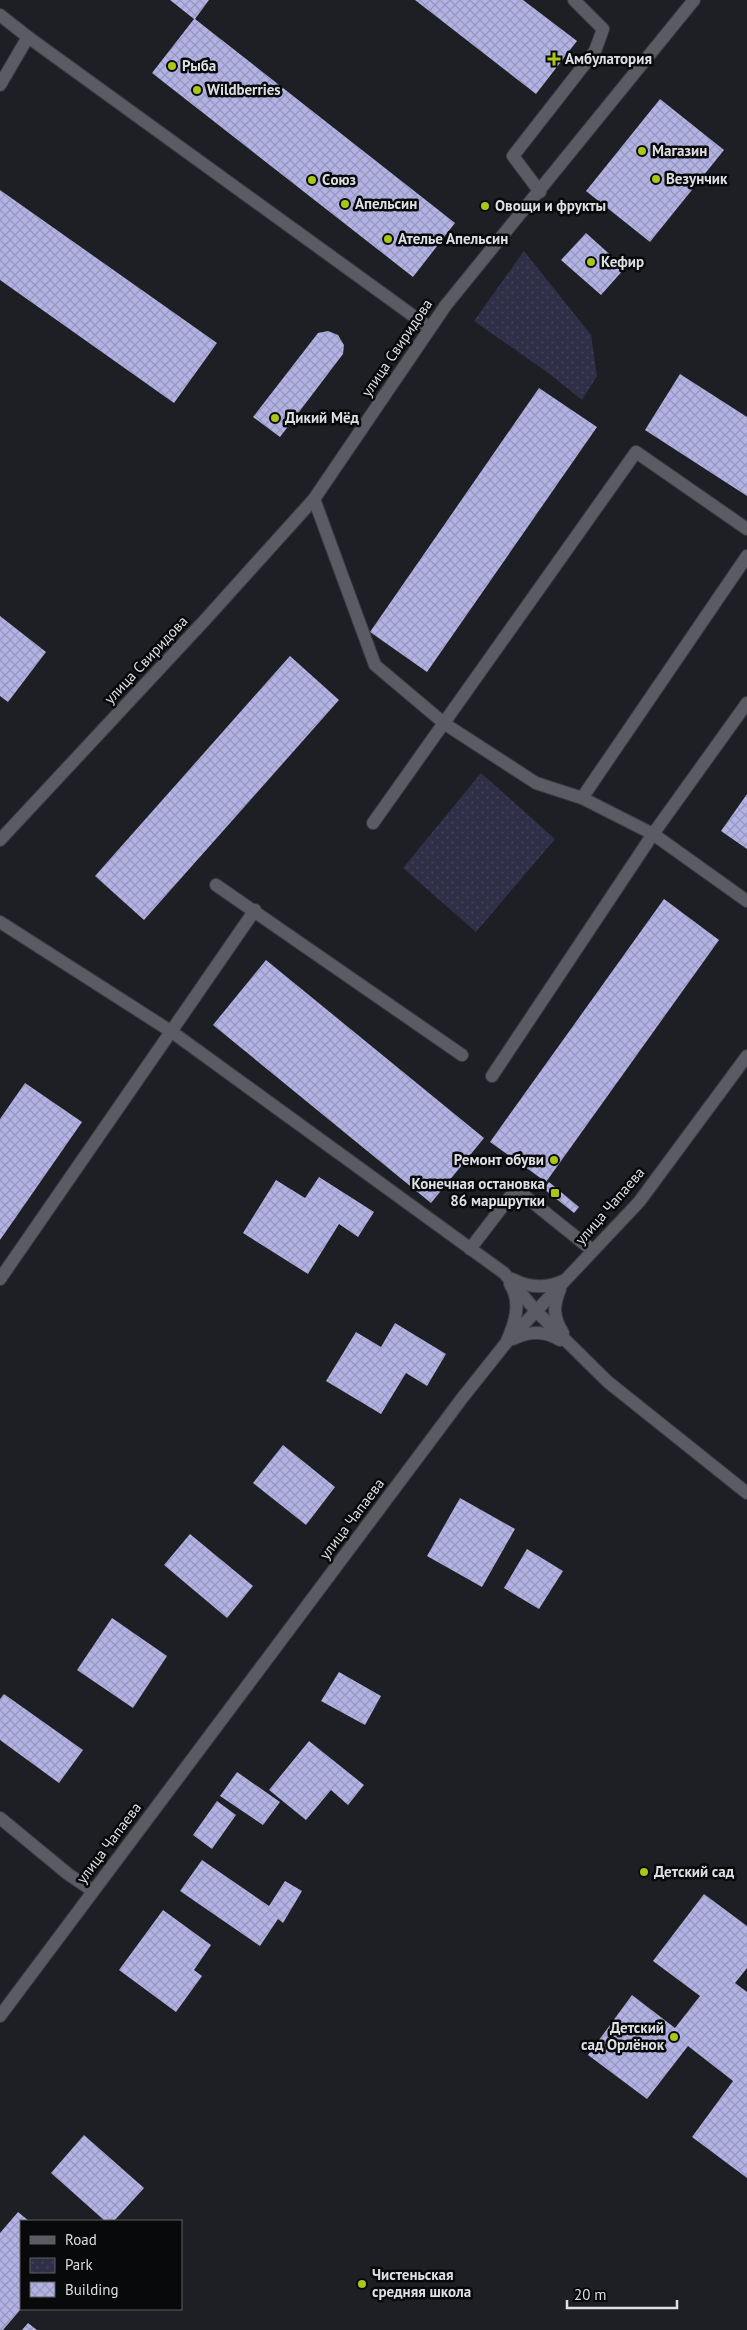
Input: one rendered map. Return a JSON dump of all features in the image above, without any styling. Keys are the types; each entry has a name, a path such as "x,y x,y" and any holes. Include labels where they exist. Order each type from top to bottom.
{"street":[{"path":"540,192 513,156 596,51 603,29 574,0"},
{"name":"улица Свиридова","path":"0,840 204,621 314,499 430,328 694,0"},
{"path":"0,15 430,328"},
{"path":"0,85 28,37"},
{"path":"373,823 636,452 747,529"},
{"path":"314,499 375,665 445,724 536,783 582,798 653,834 747,901"},
{"path":"582,798 747,556"},
{"path":"492,1076 653,834 747,703"},
{"path":"216,885 255,910 462,1055"},
{"path":"0,1279 255,910"},
{"path":"0,922 172,1032 504,1273 522,1284 534,1287 546,1287 563,1282"},
{"name":"улица Чапаева","path":"0,2016 506,1343 638,1202 747,1056"},
{"path":"470,1249 516,1190 592,1250"},
{"path":"504,1273 571,1346 646,1414 747,1493"},
{"path":"504,1273 514,1290 517,1307 515,1323 506,1343"},
{"path":"563,1282 554,1304 555,1316 556,1322 571,1346"},
{"path":"506,1343 525,1333 538,1333 551,1334 571,1346"},
{"path":"0,1818 68,1874 93,1891"}],"green space":[{"path":"524,251 591,335 597,376 582,400 547,372 474,321"},
{"path":"481,773 555,839 476,932 403,868"}],"building":[{"path":"170,0 209,0 195,19 455,223 413,277 152,73 194,19"},
{"path":"415,0 523,0 577,41 536,94"},
{"path":"660,99 724,150 650,242 586,191"},
{"path":"0,190 217,343 174,403 0,280"},
{"path":"586,233 625,268 601,295 561,260"},
{"name":"Дикий Мёд","path":"328,331 338,335 344,345 343,354 280,437 253,417 318,333"},
{"path":"680,374 747,417 747,496 645,430"},
{"path":"539,388 597,427 427,672 370,632"},
{"path":"0,616 46,652 8,702 0,696"},
{"path":"290,656 339,700 144,920 95,876"},
{"path":"747,794 747,849 721,831"},
{"path":"664,899 719,940 546,1182 490,1142"},
{"path":"266,960 484,1138 431,1203 213,1025"},
{"path":"25,1083 82,1122 0,1240 0,1119"},
{"path":"319,1177 374,1212 358,1237 339,1224 308,1274 243,1233 276,1180 305,1198"},
{"path":"549,1182 579,1207 574,1213 544,1189"},
{"path":"395,1323 446,1354 427,1386 406,1373 381,1414 326,1381 356,1332 381,1347"},
{"path":"283,1445 335,1487 306,1525 253,1483"},
{"path":"460,1498 515,1529 482,1587 427,1556"},
{"path":"190,1534 253,1586 227,1618 164,1565"},
{"path":"527,1549 563,1571 539,1609 504,1588"},
{"path":"112,1618 167,1656 133,1708 77,1670"},
{"path":"339,1672 381,1696 365,1725 321,1701"},
{"path":"4,1694 83,1750 59,1783 0,1740 0,1699"},
{"path":"309,1741 364,1785 348,1805 331,1790 306,1820 269,1790"},
{"path":"237,1772 280,1802 263,1825 220,1796"},
{"path":"217,1801 236,1815 212,1849 193,1835"},
{"path":"202,1860 269,1906 285,1881 302,1891 283,1923 278,1919 260,1946 180,1891"},
{"name":"Детский сад Орлёнок","path":"704,1894 747,1926 747,1968 735,1983 747,1992 747,2178 692,2137 733,2081 688,2046 647,2099 588,2055 632,1995 675,2028 700,1996 653,1961"},
{"path":"163,1910 211,1945 194,1970 202,1976 176,2012 119,1970"},
{"path":"84,2135 144,2188 115,2220 104,2220 51,2173"},
{"path":"18,2212 28,2220 20,2220 20,2310 3,2330 0,2330 0,2233"},
{"path":"28,2323 37,2330 22,2330"}],"place":[{"name":"Амбулатория","path":"554,59"},
{"name":"Рыба","path":"172,66"},
{"name":"Wildberries","path":"197,90"},
{"name":"Магазин","path":"642,151"},
{"name":"Везунчик","path":"656,179"},
{"name":"Cоюз","path":"312,180"},
{"name":"Апельсин","path":"345,204"},
{"name":"Овощи и фрукты","path":"485,206"},
{"name":"Ателье Апельсин","path":"388,239"},
{"name":"Кефир","path":"591,262"},
{"name":"Дикий Мёд","path":"275,418"},
{"name":"Ремонт обуви","path":"554,1160"},
{"name":"Конечная остановка 86 маршрутки","path":"555,1193"},
{"name":"Детский сад","path":"644,1872"},
{"name":"Детский сад Орлёнок","path":"674,2037"},
{"name":"Чистеньская средняя школа","path":"362,2284"}]}
